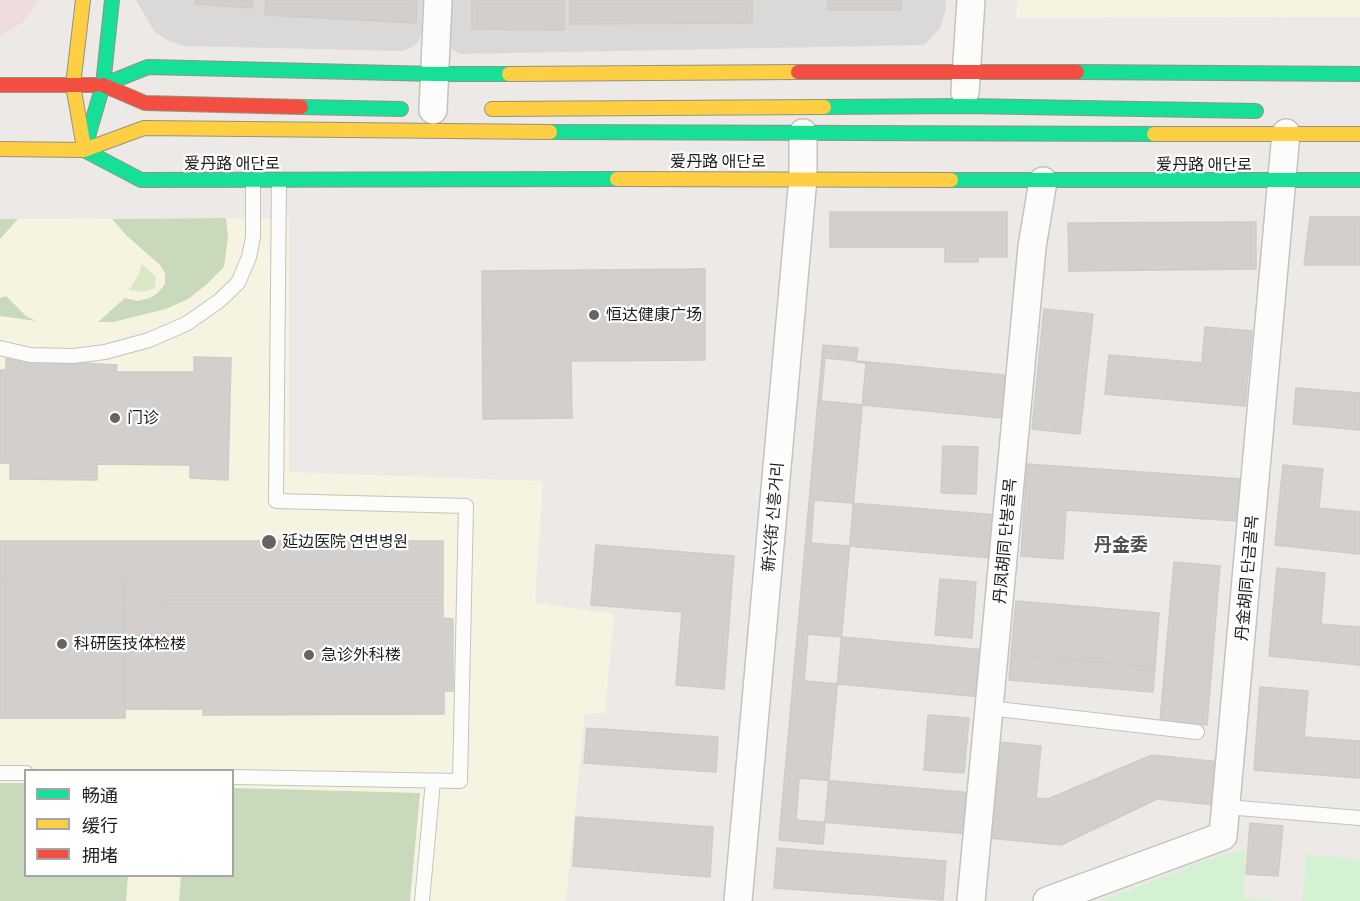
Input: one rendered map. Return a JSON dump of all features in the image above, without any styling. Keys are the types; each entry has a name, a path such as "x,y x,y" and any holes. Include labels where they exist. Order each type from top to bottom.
{"main road":[{"path":"83,0 74,85 84,150"},
{"path":"84,150 103,85 112,0"},
{"name":"爱丹路 애단로","path":"0,85 103,85 147,67 435,74 966,71 1360,74"},
{"name":"爱丹路 애단로","path":"103,85 145,103 428,119 803,133 1360,134"},
{"path":"480,109 964,106 1264,111"},
{"name":"爱丹路 애단로","path":"0,150 84,150 144,128 428,119"},
{"name":"爱丹路 애단로","path":"84,150 141,180 279,180 430,173 1043,181 1360,180"}],"street":[{"path":"428,119 435,74 438,0"},
{"path":"964,106 971,0"},
{"name":"新兴街 신흥거리","path":"738,901 803,178 803,133"},
{"name":"丹金胡同 단금골목","path":"1047,901 1223,836 1286,133"},
{"name":"丹凤胡同 단봉골목","path":"971,901 1032,247 1043,181"}],"lane":[{"path":"0,348 30,355 73,356 105,352 149,340 186,324 219,301 238,283 249,257 253,237 253,180"},
{"path":"234,777 460,781 465,506 276,501 279,180"},
{"path":"989,708 1197,732"},
{"path":"0,773 24,773"},
{"path":"422,901 433,781"},
{"path":"1226,807 1360,818"}],"shaded area":[{"path":"0,0 40,0 22,23 0,36"},
{"path":"136,0 424,0 422,32 418,42 402,51 184,46 169,41 154,31"},
{"path":"448,0 946,0 940,28 924,45 460,54 453,50 449,43"},
{"path":"1017,0 1360,0 1360,17 1016,18"},
{"name":"延边医院 연변병원","path":"289,218 289,472 543,481 535,603 614,614 605,713 585,714 566,901 0,901 0,219"}],"green space":[{"path":"226,218 228,237 224,267 207,284 188,299 166,309 113,322 98,322 125,298 138,301 150,298 158,293 165,284 165,273 160,265 127,236 112,219"},
{"path":"0,219 18,219 0,239"},
{"path":"142,264 156,277 155,288 143,292 129,290 138,276"},
{"path":"6,296 26,316 36,321 0,316 0,298"},
{"path":"0,783 24,783 24,877 128,877 126,901 0,901"},
{"path":"234,788 420,793 410,901 179,901 181,877 234,877"},
{"path":"1245,849 1244,898 1277,901 1102,901 1206,860"},
{"path":"1306,854 1360,860 1360,901 1303,901"}],"building":[{"path":"196,0 253,0 252,8 195,4"},
{"path":"266,0 417,0 416,23 265,15"},
{"path":"472,0 564,0 564,30 472,29"},
{"path":"570,0 752,0 752,23 570,24"},
{"path":"828,0 901,0 901,10 828,10"},
{"path":"830,212 1007,212 1007,257 978,257 978,262 945,262 945,247 830,247"},
{"path":"1310,217 1360,217 1360,265 1304,265"},
{"path":"1256,222 1256,269 1069,271 1068,223"},
{"name":"恒达健康广场","path":"705,269 705,360 571,361 572,418 483,419 482,271"},
{"path":"1044,309 1093,314 1080,434 1032,429"},
{"path":"1205,327 1252,331 1245,406 1105,394 1109,355 1202,363"},
{"path":"823,345 858,348 856,362 866,363 823,844 779,840"},
{"name":"门诊","path":"194,357 231,358 228,480 190,478 190,465 97,464 97,480 10,479 10,463 0,463 0,370 6,370 6,359 117,365 116,372 194,372"},
{"path":"825,358 1005,375 1001,418 821,401"},
{"path":"1296,388 1360,393 1360,430 1293,424"},
{"path":"943,446 978,447 976,494 941,493"},
{"path":"1027,464 1241,479 1238,521 1066,510 1063,559 1021,556"},
{"path":"1283,465 1323,469 1319,508 1360,512 1360,554 1275,545"},
{"path":"814,500 997,515 993,558 811,543"},
{"path":"0,541 443,541 443,600 166,600 166,709 125,709 124,578 0,578"},
{"path":"596,545 734,556 724,689 676,685 682,612 591,605"},
{"path":"1174,562 1220,566 1207,725 1160,721"},
{"path":"1277,568 1325,573 1321,624 1360,627 1360,665 1269,656"},
{"name":"科研医技体检楼","path":"0,578 124,578 125,718 0,718"},
{"path":"940,579 976,582 972,638 935,635"},
{"name":"急诊外科楼","path":"166,600 443,600 443,618 453,619 453,691 444,691 444,714 203,715 203,709 166,709"},
{"path":"1016,601 1159,613 1155,667 1011,655"},
{"path":"808,634 986,650 982,697 804,681"},
{"path":"1011,655 1155,667 1153,692 1009,680"},
{"path":"1260,687 1308,691 1304,737 1360,741 1360,778 1254,770"},
{"path":"928,715 969,718 964,773 924,770"},
{"path":"587,728 718,737 716,772 584,763"},
{"path":"999,742 1041,746 1036,798 1048,799 1152,755 1220,762 1215,805 1157,799 1061,845 989,838"},
{"path":"799,778 974,793 971,834 796,820"},
{"path":"576,817 713,827 710,877 573,866"},
{"path":"1250,823 1283,826 1278,876 1246,874"},
{"path":"777,848 946,861 943,900 774,888"}],"traffic: fast":[{"path":"84,150 103,85 112,0"},
{"path":"103,85 148,67 509,74"},
{"path":"1077,72 1360,74"},
{"path":"824,107 964,106 1256,111"},
{"path":"301,107 401,109"},
{"path":"550,132 1154,134"},
{"path":"84,150 141,180 617,179"},
{"path":"951,180 1360,180"}],"traffic: slow":[{"path":"83,0 73,85 83,142"},
{"path":"509,74 798,72"},
{"path":"492,109 824,107"},
{"path":"84,150 144,128 550,132"},
{"path":"1154,134 1360,134"},
{"path":"0,149 84,150"},
{"path":"617,179 951,180"}],"traffic: jam":[{"path":"798,72 1077,72"},
{"path":"0,85 95,85"},
{"path":"103,85 145,103 301,107"}],"place":[{"name":"恒达健康广场","path":"594,315"},
{"name":"门诊","path":"115,418"},
{"name":"延边医院 연변병원","path":"269,542"},
{"name":"科研医技体检楼","path":"62,644"},
{"name":"急诊外科楼","path":"309,655"}],"district":[{"name":"丹金委","path":"1121,545"}]}
